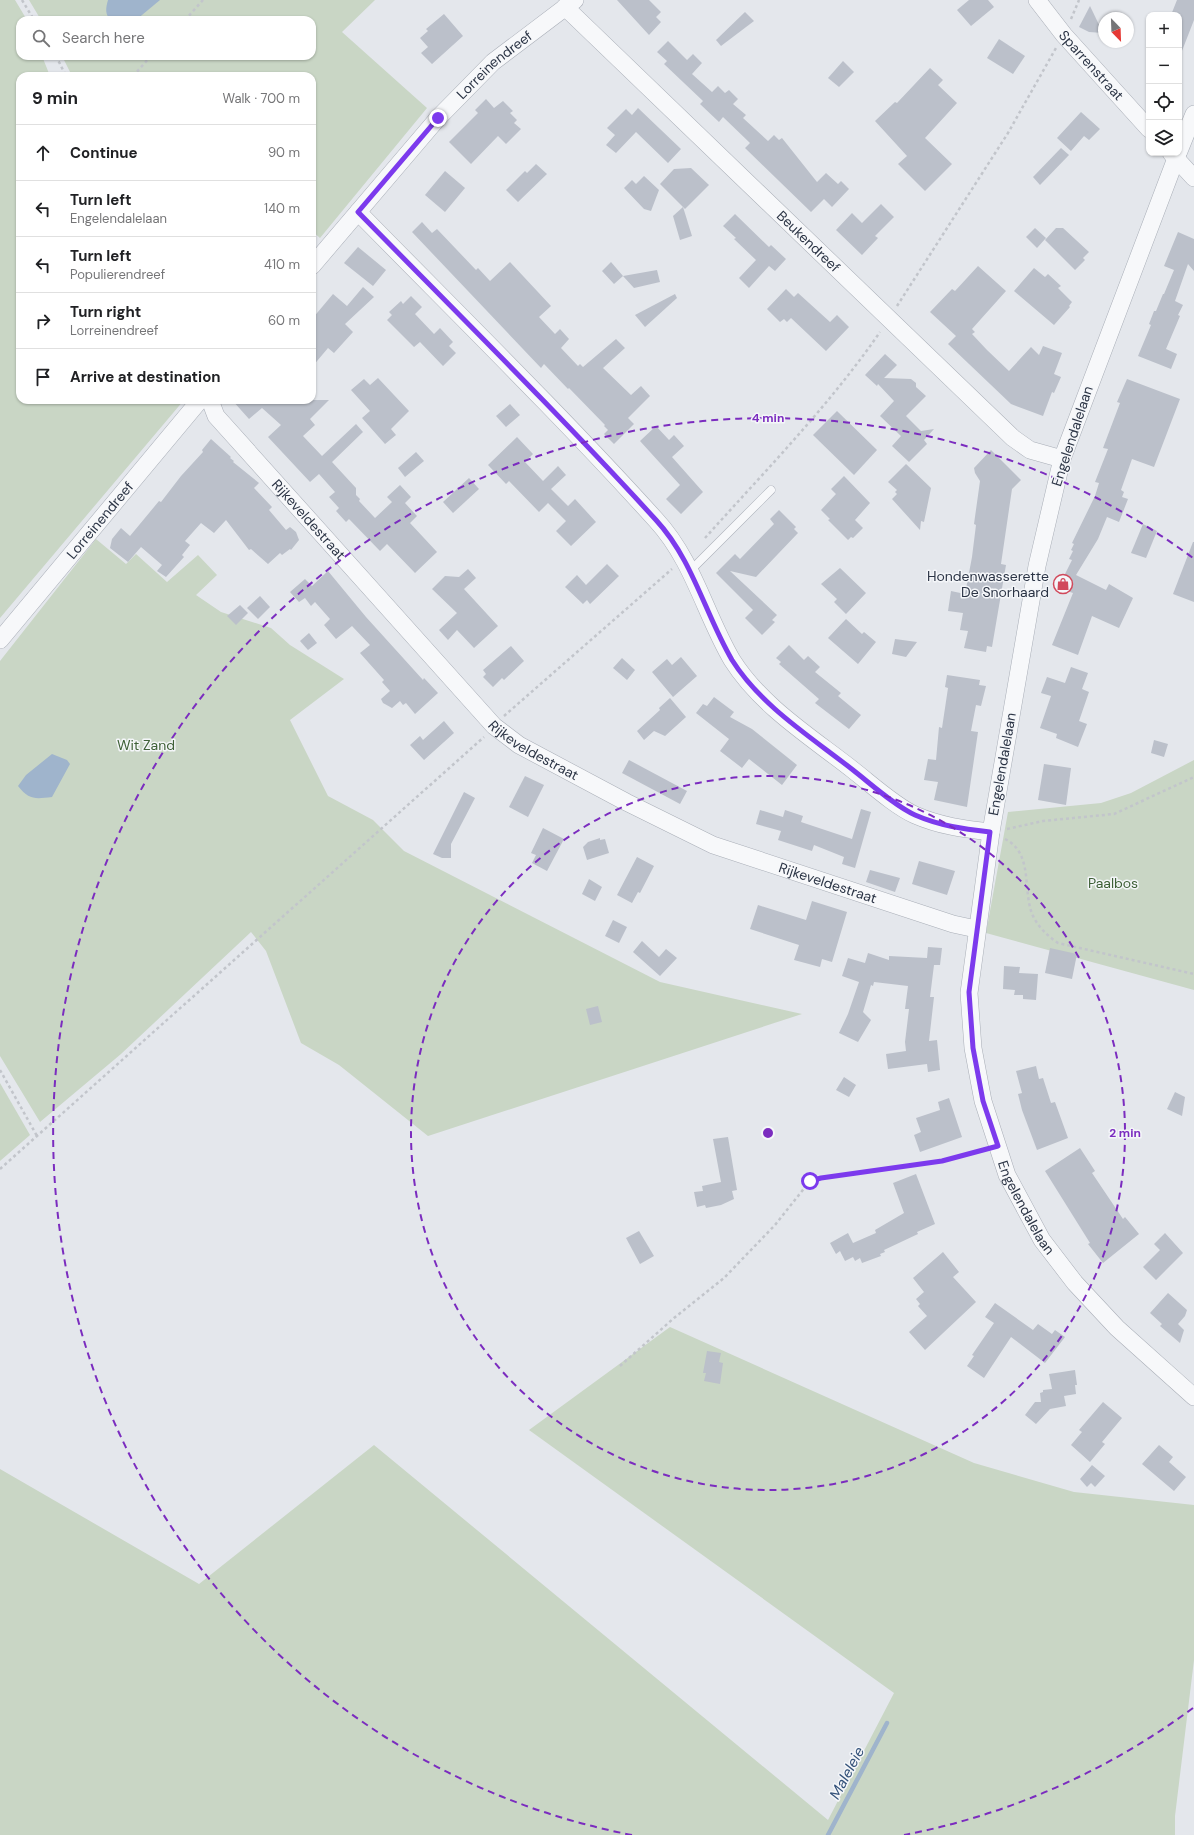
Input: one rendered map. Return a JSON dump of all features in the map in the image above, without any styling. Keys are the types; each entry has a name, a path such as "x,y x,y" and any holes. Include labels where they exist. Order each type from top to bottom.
{"street":[{"name":"Sparrenstraat","path":"1037,0 1064,35 1146,126"},
{"name":"Lorreinendreef","path":"316,261 438,118 493,62 570,4"},
{"name":"Beukendreef","path":"570,4 1013,438 1030,450 1062,459"},
{"name":"Engelendalelaan","path":"1182,141 1194,114"},
{"name":"Engelendalelaan","path":"1175,156 1062,459 1037,566 990,832 976,929 969,992 973,1048 983,1101 1007,1175 1042,1240 1075,1283 1117,1328 1194,1397"},
{"path":"1178,156 1194,178"},
{"path":"358,212 566,424 658,522 687,565 732,660 779,712 877,789 913,814 942,826 990,832"},
{"name":"Lorreinendreef","path":"0,640 197,404"},
{"name":"Rijkeveldestraat","path":"212,404 216,416 494,726 519,745 626,802 712,845 946,922 976,929"}],"lane":[{"path":"687,565 771,490"}],"path":[{"path":"22,0 32,16"},
{"path":"189,16 203,0"},
{"path":"0,1169 468,753 494,726 587,643 687,565 859,362 890,318 1008,132 1064,35"},
{"path":"58,60 64,72"},
{"path":"136,72 147,60"},
{"path":"990,832 1043,821 1114,814 1194,777"},
{"path":"990,832 1009,841 1016,848 1024,861 1027,895 1034,917 1044,933 1058,943 1194,974"},
{"path":"0,1070 37,1136"},
{"path":"620,1366 674,1318 724,1278 775,1225 810,1181 821,1178 942,1161 998,1146"}],"green space":[{"path":"0,0 15,0 25,16 16,16 16,60 44,60 48,72 16,72 16,404 181,404 0,618"},
{"path":"29,0 375,0 342,32 427,108 320,238 316,234 316,72 70,72 64,60 316,60 316,16 39,16"},
{"name":"Wit Zand","path":"96,539 126,564 136,554 167,582 198,555 217,575 196,595 221,612 271,628 290,645 344,679 290,720 328,796 373,820 404,851 660,982 802,1014 428,1136 339,1065 301,1043 266,951 251,932 121,1054 40,1122 0,1056 0,661"},
{"name":"Paalbos","path":"1194,760 1194,990 986,933 1008,812 1101,803 1131,793"},
{"path":"0,1083 30,1135 0,1161"},
{"path":"670,1327 974,1463 1074,1492 1194,1505 1194,1660 1175,1816 1175,1835 0,1835 0,1469 199,1584 374,1445 828,1820 894,1693 529,1430"}],"water":[{"path":"108,0 160,0 141,16 108,16 106,8"},
{"path":"52,754 67,760 70,764 52,797 33,798 22,791 18,786 26,775"}],"building":[{"path":"617,0 649,0 661,12 656,17 661,22 649,35"},
{"path":"969,0 988,0 994,7 971,26 957,10"},
{"path":"1177,0 1194,0 1194,20 1182,51 1182,12 1172,12"},
{"path":"1090,6 1098,23 1098,33 1089,32 1079,27"},
{"path":"745,12 754,21 721,46 716,40"},
{"path":"444,14 463,36 432,64 421,53 428,47 420,38 428,31 426,29"},
{"path":"999,39 1025,56 1013,74 987,58"},
{"path":"668,41 687,60 693,54 702,63 692,74 712,92 718,86 725,93 729,90 738,99 733,104 746,115 743,118 768,141 774,135 779,140 782,138 817,182 826,173 838,184 841,181 849,189 832,207 824,199 811,212 745,148 750,143 723,117 719,122 700,104 703,101 664,64 667,61 657,52"},
{"path":"843,61 854,72 839,87 828,78"},
{"path":"930,68 943,80 938,85 957,103 925,138 952,164 925,191 898,164 907,156 875,121 895,102 897,103"},
{"path":"486,99 494,108 503,101 513,111 510,113 517,120 514,123 521,129 506,144 498,136 471,164 449,142 478,113 475,110"},
{"path":"638,108 681,149 668,163 636,132 616,153 606,145 615,135 607,128 626,109 632,115"},
{"path":"1081,112 1100,129 1089,140 1084,136 1071,151 1057,138"},
{"path":"1061,148 1069,155 1040,185 1033,177"},
{"path":"536,164 547,174 518,202 506,190 525,171 527,173"},
{"path":"691,168 709,185 685,209 660,184 674,169"},
{"path":"445,171 465,188 445,212 425,195"},
{"path":"644,176 659,190 651,211 644,209 624,188 632,180 636,184"},
{"path":"881,204 894,217 875,236 878,238 862,255 836,230 852,213 862,223"},
{"path":"683,207 692,236 680,240 673,216"},
{"path":"735,214 769,247 771,245 786,259 775,271 769,266 749,288 739,278 756,260 723,226"},
{"path":"422,222 432,233 437,229 476,270 478,268 490,281 510,262 551,306 539,317 555,334 560,329 569,339 561,348 578,366 580,364 583,367 616,339 625,348 603,368 631,395 641,386 650,396 628,418 634,424 614,444 604,434 608,430 604,426 605,425 544,364 541,368 412,232"},
{"path":"1035,228 1046,238 1037,248 1026,237"},
{"path":"1056,228 1063,228 1089,252 1083,258 1085,260 1075,270 1045,240"},
{"path":"1178,232 1194,239 1194,271 1188,264 1175,301 1183,305 1166,349 1177,354 1171,369 1138,356 1151,325 1149,324 1154,311 1156,311 1174,270 1164,266"},
{"path":"358,247 386,270 373,286 344,263"},
{"path":"611,262 623,276 614,284 602,271"},
{"path":"978,266 1006,291 972,329 975,332 972,334 987,350 1009,371 1031,347 1039,355 1043,346 1062,353 1054,374 1061,377 1054,393 1052,392 1043,416 1011,404 948,344 956,336 930,312 952,289 955,291"},
{"path":"1034,268 1045,277 1048,274 1061,286 1058,288 1072,302 1069,306 1070,307 1054,325 1014,291"},
{"path":"657,270 660,282 634,288 623,276"},
{"path":"363,287 374,297 345,324 353,332 334,353 328,348 316,362 316,314 333,294 347,306"},
{"path":"786,289 794,297 798,293 830,322 837,315 849,327 826,351 791,318 787,322 784,319 780,322 767,309"},
{"path":"675,294 677,298 645,327 635,315"},
{"path":"411,296 422,307 415,314 434,334 440,328 453,342 449,346 456,353 443,366 420,342 414,347 387,320 392,315 389,312 401,301 403,304"},
{"path":"885,354 897,365 884,378 911,379 916,383 916,387 926,396 906,416 921,431 934,429 924,440 927,444 909,462 892,446 901,436 880,416 894,401 878,384 877,386 865,375"},
{"path":"378,378 409,411 391,429 396,435 385,444 362,418 370,411 351,390 364,379 370,385"},
{"path":"1127,379 1180,399 1154,467 1132,459 1121,490 1124,492 1122,497 1128,499 1119,522 1107,517 1098,539 1076,575 1106,590 1109,584 1133,598 1119,628 1092,616 1078,655 1052,645 1073,593 1058,588 1072,560 1069,559 1073,551 1071,550 1074,544 1072,543 1095,496 1099,483 1095,482 1108,449 1103,448 1120,403 1117,402"},
{"path":"316,400 329,400 310,419 315,425 303,436 322,456 356,424 363,432 332,462 356,488 356,495 360,499 359,501 375,518 392,502 387,497 400,485 411,497 405,503 417,516 410,523 437,552 415,573 387,544 380,551 349,519 346,522 336,511 339,508 329,497 335,492 319,474 310,482 268,437 281,425 262,408 249,419 236,404 316,404"},
{"path":"510,404 520,415 506,427 496,416"},
{"path":"837,411 877,450 854,475 813,435"},
{"path":"656,426 669,440 674,435 684,446 672,457 703,492 681,514 666,499 680,485 640,441"},
{"path":"517,437 533,454 525,462 543,481 558,466 566,475 551,489 568,506 575,499 596,522 571,546 556,531 566,521 548,503 539,512 509,481 506,484 488,465"},
{"path":"211,439 231,457 230,458 234,461 233,462 259,483 254,488 272,507 269,510 286,530 290,527 296,532 299,540 291,550 290,549 282,555 280,553 268,564 251,549 249,550 226,520 214,533 201,523 185,541 190,545 182,555 184,557 166,577 157,571 162,565 141,547 128,562 110,548 112,539 121,528 130,536 203,452 202,450"},
{"path":"991,450 1021,480 1012,489 1001,564 1006,565 992,647 987,646 986,652 964,648 968,631 960,630 963,613 948,611 951,591 965,594 972,557 976,525 974,524 980,481 974,468"},
{"path":"416,452 424,461 405,477 398,468"},
{"path":"906,464 931,488 924,522 921,521 920,530 892,499 897,494 895,492 897,490 888,482"},
{"path":"844,476 870,503 855,520 863,528 853,538 851,537 848,540 828,520 830,519 821,510 836,494 831,489"},
{"path":"469,478 479,489 453,513 443,502"},
{"path":"779,510 796,527 794,529 798,533 756,577 730,571 777,615 772,620 775,622 762,635 745,618 753,610 716,573 735,554 740,559 774,524 770,519"},
{"path":"1143,524 1157,531 1146,558 1131,553"},
{"path":"1194,542 1194,602 1173,594"},
{"path":"607,564 619,576 590,604 587,600 583,604 565,587 577,575 586,585"},
{"path":"840,568 866,593 846,614 834,602 837,599 821,584"},
{"path":"468,569 476,578 464,589 498,626 474,648 457,630 448,640 439,630 457,613 432,589 445,576 459,577"},
{"path":"328,571 366,617 423,680 424,678 438,693 415,714 406,703 403,705 400,701 392,708 383,703 381,699 390,691 382,682 384,680 360,653 370,645 352,626 336,639 324,625 330,619 315,602 311,606 305,598 299,602 290,592 305,579 312,586"},
{"path":"260,596 270,607 258,619 247,608"},
{"path":"240,605 248,613 236,625 227,616"},
{"path":"846,619 862,634 864,632 876,642 858,664 828,638"},
{"path":"309,633 317,643 308,650 300,641"},
{"path":"895,639 917,642 906,657 892,654"},
{"path":"789,645 804,660 808,656 820,667 815,672 841,693 838,696 861,715 849,729 815,703 819,699 779,664 781,662 776,658"},
{"path":"511,646 524,661 504,680 502,678 493,687 483,677 486,674 483,670"},
{"path":"681,657 697,676 673,697 652,672 667,659 672,665"},
{"path":"622,658 635,670 627,680 613,668"},
{"path":"1071,667 1088,673 1082,689 1089,692 1079,721 1087,724 1078,747 1056,738 1057,734 1040,728 1051,696 1041,693 1047,677 1065,683"},
{"path":"947,675 980,680 979,685 986,686 981,706 976,705 971,731 978,732 967,807 934,800 938,782 924,780 928,759 936,760 939,727 942,728 948,688 945,687"},
{"path":"714,697 734,712 730,717 752,729 797,765 782,785 749,759 742,768 720,751 729,739 696,713 703,704 707,706"},
{"path":"670,698 686,717 665,736 654,731 644,740 637,731 660,710 659,708"},
{"path":"444,721 454,733 424,760 410,745 420,736 423,740"},
{"path":"1154,740 1168,744 1164,757 1151,753"},
{"path":"629,760 687,791 680,804 622,773"},
{"path":"1044,764 1071,768 1066,805 1038,800"},
{"path":"525,776 544,785 528,817 509,807"},
{"path":"464,792 475,798 451,844 451,858 442,858 433,854"},
{"path":"861,809 871,812 855,868 842,864 844,857 814,845 812,851 778,840 781,831 756,824 760,810 783,817 785,810 803,816 801,822 852,839"},
{"path":"543,828 564,839 547,871 532,863 536,855 531,853"},
{"path":"600,838 600,840 605,839 609,853 587,860 583,847 588,842"},
{"path":"637,857 654,866 640,893 638,892 632,903 617,895"},
{"path":"919,861 955,871 947,895 912,884"},
{"path":"870,870 900,878 895,892 866,882"},
{"path":"589,879 602,887 595,901 582,894"},
{"path":"812,901 847,912 832,962 822,959 820,967 794,960 799,945 750,929 758,905 806,920"},
{"path":"613,920 627,927 619,943 605,936"},
{"path":"642,941 659,957 666,949 677,958 660,976 633,952"},
{"path":"928,947 942,948 940,965 934,965 930,997 934,997 929,1041 937,1040 940,1070 928,1072 927,1064 888,1069 886,1054 906,1051 905,1042 909,1009 905,1009 908,986 874,982 873,986 871,985 863,1012 871,1020 858,1042 839,1033 848,1014 859,982 842,976 848,958 865,963 868,953 889,960 889,956 927,958"},
{"path":"1050,948 1077,954 1072,979 1045,973"},
{"path":"1004,966 1020,967 1019,973 1038,974 1036,1000 1023,999 1023,995 1014,995 1015,990 1003,989"},
{"path":"598,1006 602,1022 590,1025 586,1009"},
{"path":"1036,1066 1039,1079 1043,1078 1051,1103 1055,1102 1068,1138 1037,1150 1022,1110 1018,1094 1022,1093 1016,1071"},
{"path":"844,1077 856,1085 849,1097 836,1090"},
{"path":"1175,1092 1185,1097 1182,1116 1167,1109"},
{"path":"949,1098 962,1137 920,1152 914,1135 921,1132 916,1118 940,1110 938,1102"},
{"path":"728,1137 737,1190 732,1191 734,1199 721,1205 706,1208 705,1205 697,1207 694,1192 703,1191 702,1186 721,1182 713,1139"},
{"path":"1080,1148 1095,1171 1092,1173 1123,1219 1125,1217 1139,1234 1103,1263 1088,1244 1090,1243 1045,1171"},
{"path":"916,1174 935,1224 884,1250 885,1252 880,1254 881,1256 862,1263 860,1258 855,1261 853,1257 845,1261 840,1251 836,1254 830,1243 848,1233 853,1243 876,1233 875,1230 904,1213 893,1183"},
{"path":"639,1231 654,1256 640,1264 626,1238"},
{"path":"1165,1233 1183,1253 1156,1280 1143,1267 1160,1250 1154,1244"},
{"path":"943,1252 959,1272 953,1277 976,1302 925,1350 909,1332 927,1316 918,1306 920,1304 916,1299 924,1292 913,1278"},
{"path":"1168,1293 1187,1310 1185,1316 1178,1324 1184,1330 1180,1343 1160,1326 1162,1324 1150,1313"},
{"path":"995,1303 1033,1330 1038,1324 1052,1334 1055,1330 1065,1337 1045,1363 1011,1337 984,1378 967,1366 974,1356 972,1355 994,1323 985,1317"},
{"path":"707,1351 721,1353 719,1362 723,1363 720,1384 704,1381 706,1373 703,1373"},
{"path":"1075,1370 1077,1385 1075,1385 1076,1394 1064,1396 1066,1406 1050,1409 1036,1424 1025,1415 1035,1402 1041,1402 1040,1393 1043,1392 1043,1390 1052,1389 1049,1374"},
{"path":"1103,1402 1122,1418 1102,1442 1105,1444 1090,1462 1071,1445 1082,1432 1079,1430"},
{"path":"1159,1445 1173,1457 1169,1462 1186,1477 1174,1491 1142,1464"},
{"path":"1092,1465 1105,1476 1095,1487 1091,1483 1087,1487 1080,1479"}],"waterway":[{"name":"Maleleie","path":"828,1835 887,1723"}],"place":[{"name":"Hondenwasserette De Snorhaard","path":"1063,584"}],"route":[{"path":"438,118 358,212 566,424 658,522 690,571 732,660 742,674 779,712 877,789 913,814 942,826 990,832 976,929 969,992 973,1048 983,1101 998,1146 942,1161 821,1178 810,1181"}]}
